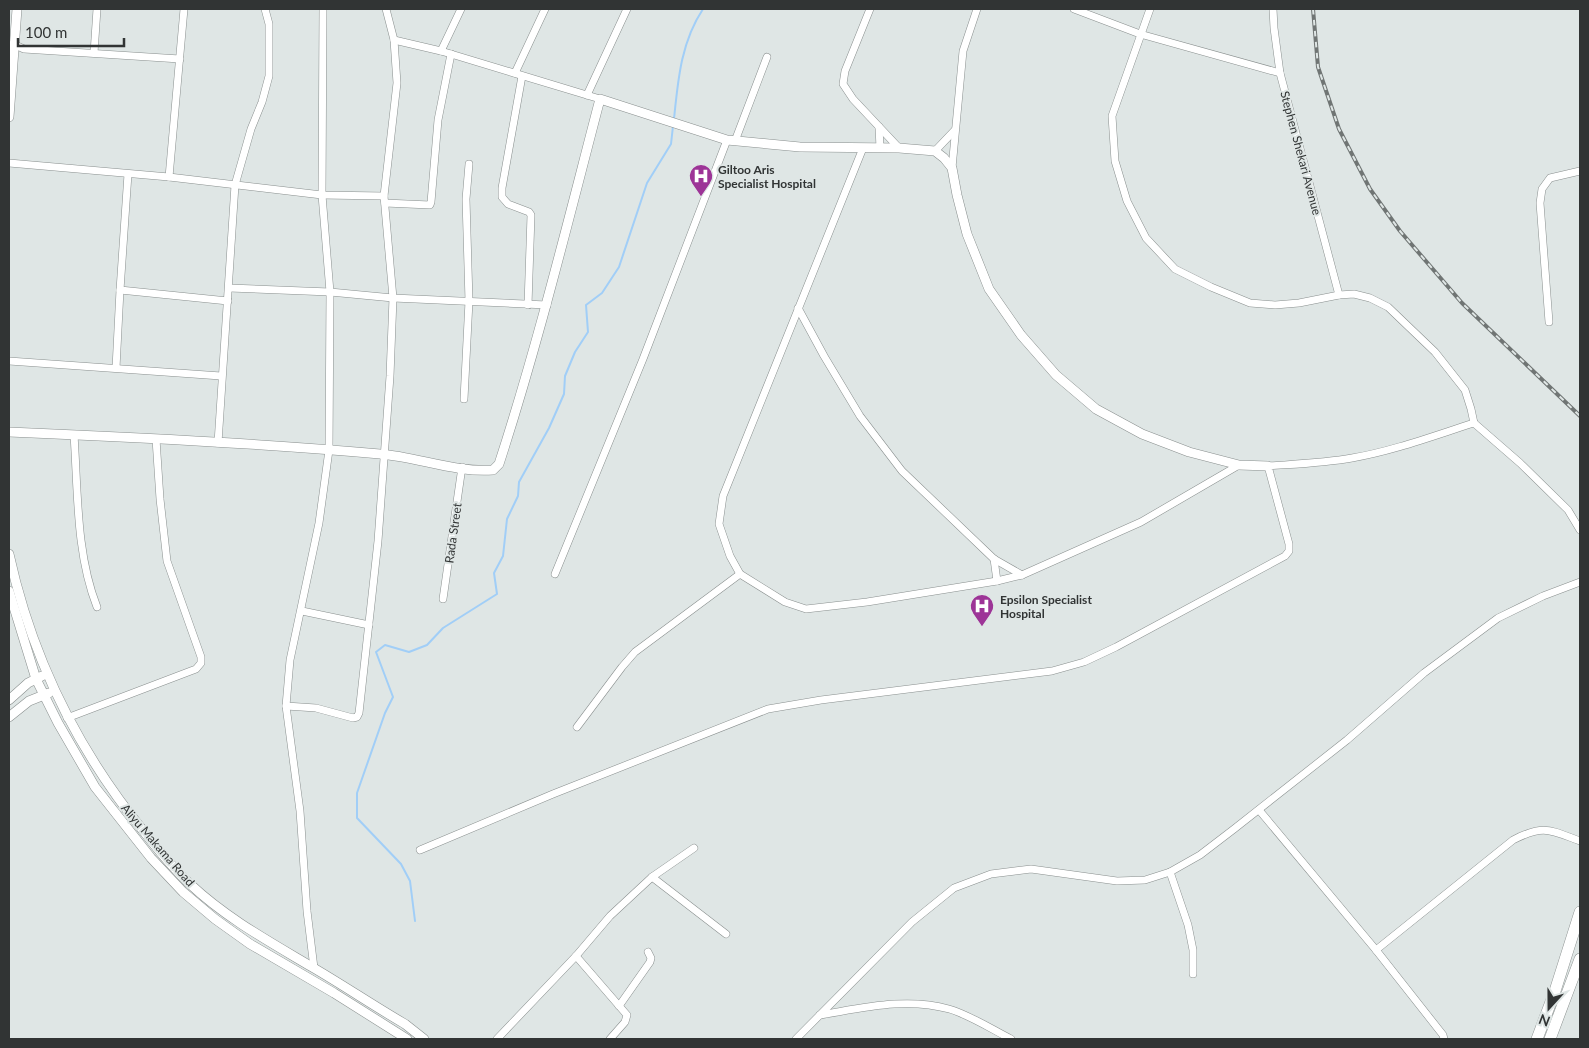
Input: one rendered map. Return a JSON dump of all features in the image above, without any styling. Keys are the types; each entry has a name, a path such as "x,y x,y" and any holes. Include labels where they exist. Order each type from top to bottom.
{"main road":[{"path":"1537,1039 1555,991 1580,912"},
{"path":"1550,1039 1580,958"}],"street":[{"path":"9,117 17,9"},
{"path":"94,53 97,9"},
{"path":"169,176 184,9"},
{"path":"218,443 235,185 269,76 268,24 265,9"},
{"path":"314,968 307,911 300,811 286,706 290,660 302,611 319,523 329,450 330,292 322,195 322,9"},
{"path":"286,706 316,708 353,718 357,717 378,541 390,376 393,298 384,199 397,84 394,40 386,9"},
{"path":"441,50 461,9"},
{"path":"528,304 531,215 529,212 508,204 502,197 502,188 519,74 545,9"},
{"path":"587,95 627,9"},
{"path":"870,9 844,71 843,84 853,98 899,148"},
{"path":"977,9 963,51 952,168 956,195 968,234 989,289 1021,335 1056,375 1096,409 1142,434 1189,452 1239,465 1302,464 1352,458 1398,447 1474,423"},
{"path":"1074,9 1140,34 1280,73"},
{"path":"1150,9 1112,116 1115,161 1127,201 1146,238 1175,269 1211,287 1250,303 1275,305 1354,294 1370,298 1388,307 1435,352 1465,390 1474,423 1520,463 1568,510 1580,530"},
{"name":"Stephen Shekari Avenue","path":"1273,9 1280,73 1339,295"},
{"path":"394,40 441,50 731,140 800,146 935,150 952,168"},
{"path":"13,44 24,48 180,59"},
{"path":"9,163 169,176 322,195 384,199 430,205 438,120 451,54"},
{"path":"555,574 731,140 767,57"},
{"path":"9,432 156,439 383,454 462,468 493,470 499,464 523,390 600,99"},
{"path":"879,126 880,148"},
{"path":"935,150 954,131"},
{"path":"863,148 723,496 720,524 730,556 740,574 785,602 806,609 867,602 997,582 1022,575 1141,522 1239,465"},
{"path":"464,399 469,301 466,199 469,164"},
{"path":"1549,322 1540,220 1542,189 1550,178 1580,171"},
{"path":"116,368 128,174"},
{"path":"229,288 547,305"},
{"path":"120,290 228,301"},
{"path":"798,308 860,416 902,471 994,559 1022,575"},
{"path":"9,361 221,376"},
{"path":"74,435 80,527 90,590 97,607"},
{"path":"67,718 196,669 201,664 201,657 167,561 156,439"},
{"path":"420,850 552,794 768,709 821,700 1052,671 1084,662 1116,647 1284,556 1289,551 1290,544 1268,466"},
{"name":"Rada Street","path":"443,599 462,468"},
{"name":"Aliyu Makama Road","path":"9,554 17,589 46,674 67,718 104,781 160,851 190,884 222,910 256,934 405,1024 424,1039"},
{"path":"994,559 997,582"},
{"path":"577,727 635,652 740,574"},
{"path":"796,1039 912,922 954,888 991,874 1030,870 1117,881 1145,880 1170,872 1200,855 1259,810 1347,740 1424,673 1498,618 1543,596 1580,582"},
{"name":"Aliyu Makama Road","path":"9,591 36,679 58,723 95,787 151,858 183,892 215,919 250,944 334,993 407,1039"},
{"path":"302,611 369,625"},
{"path":"9,700 28,683 46,674"},
{"path":"9,717 19,708 54,690"},
{"path":"1259,810 1376,950 1443,1035 1444,1039"},
{"path":"1376,950 1513,840 1542,829 1580,841"},
{"path":"497,1039 576,956 610,916 652,877 694,848"},
{"path":"1170,872 1188,925 1193,950 1194,974"},
{"path":"652,877 726,934"},
{"path":"619,1006 650,962 651,958 648,952"},
{"path":"576,956 627,1015 627,1018 610,1039"},
{"path":"820,1015 890,1003 921,1003 951,1009 1011,1039"}],"waterway":[{"path":"674,119 679,76 685,48 703,9"},
{"path":"415,921 410,881 401,864 357,818 357,793 385,713 393,697 376,652 385,645 409,652 427,645 443,628 497,594 494,573 503,556 507,519 518,496 519,482 549,428 564,394 565,376 575,352 588,332 586,305 602,293 619,267 647,183 671,144 673,126"}],"railway":[{"path":"1313,9 1318,67 1339,129 1370,189 1400,231 1462,303 1580,416"}],"place":[{"name":"Giltoo Aris Specialist Hospital","path":"701,197"},
{"name":"Epsilon Specialist Hospital","path":"982,627"}]}
